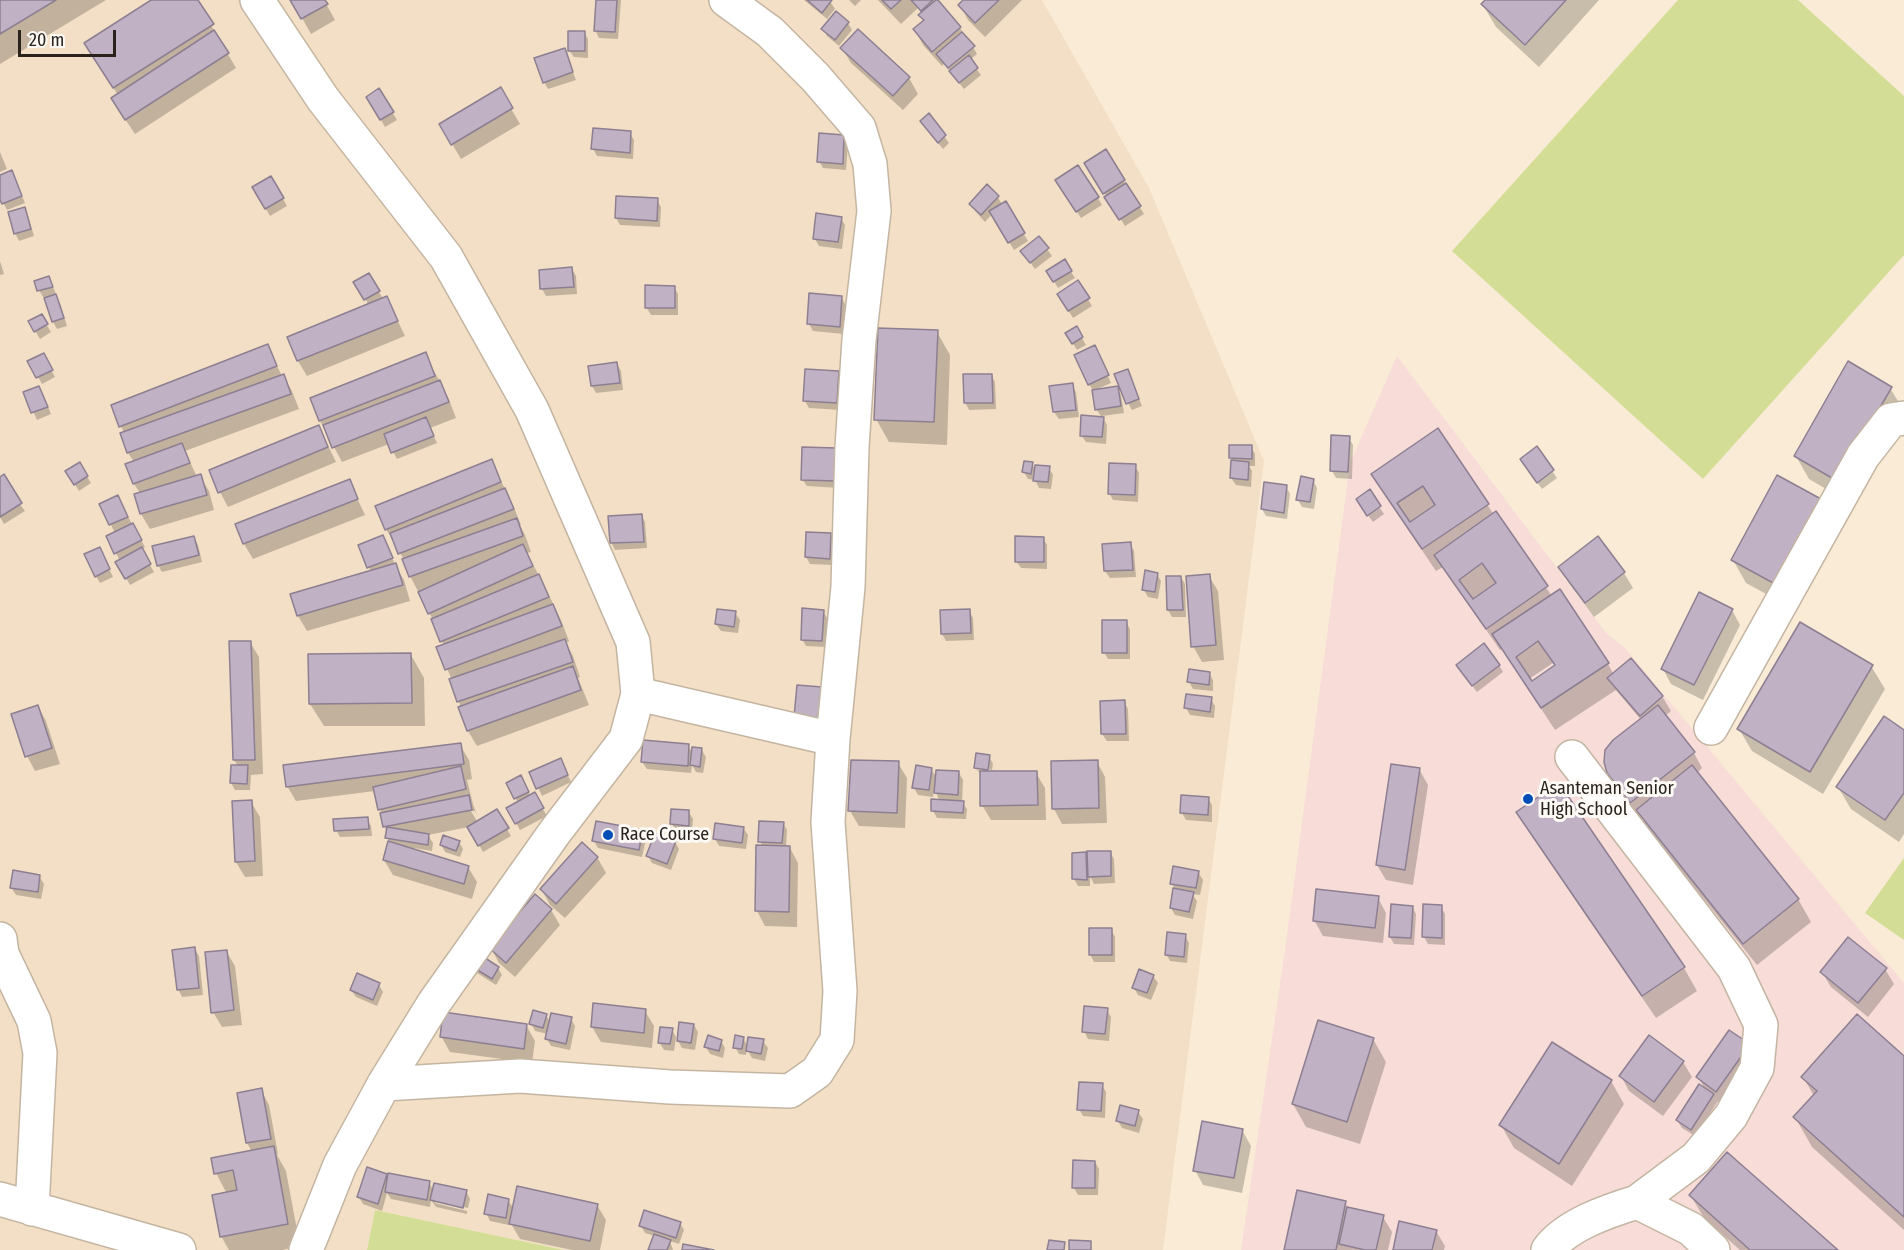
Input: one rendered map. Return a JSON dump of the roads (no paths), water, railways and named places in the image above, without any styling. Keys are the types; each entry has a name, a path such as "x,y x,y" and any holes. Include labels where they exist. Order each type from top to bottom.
{"street":[{"path":"257,0 323,99 446,257 532,410 633,642 638,694 626,739 555,832 434,1003 384,1084 340,1165 306,1250"},
{"path":"384,1084 520,1076 670,1087 790,1091 817,1072 837,1040 840,991 828,822 833,739 848,587 852,447 859,340 874,211 870,164 859,128 823,86 770,32 726,0"},
{"path":"1711,728 1863,456 1891,420 1904,418"},
{"path":"638,694 833,739"},
{"path":"1548,1250 1552,1244 1580,1224 1637,1202 1696,1158 1731,1116 1757,1068 1761,1025 1734,968 1572,757"},
{"path":"0,939 2,954 34,1021 40,1053 32,1209"},
{"path":"0,1199 179,1250"},
{"path":"1637,1202 1691,1229 1713,1250"}],"place":[{"name":"Asanteman Senior High School","path":"1528,799"},
{"name":"Race Course","path":"608,835"}]}
